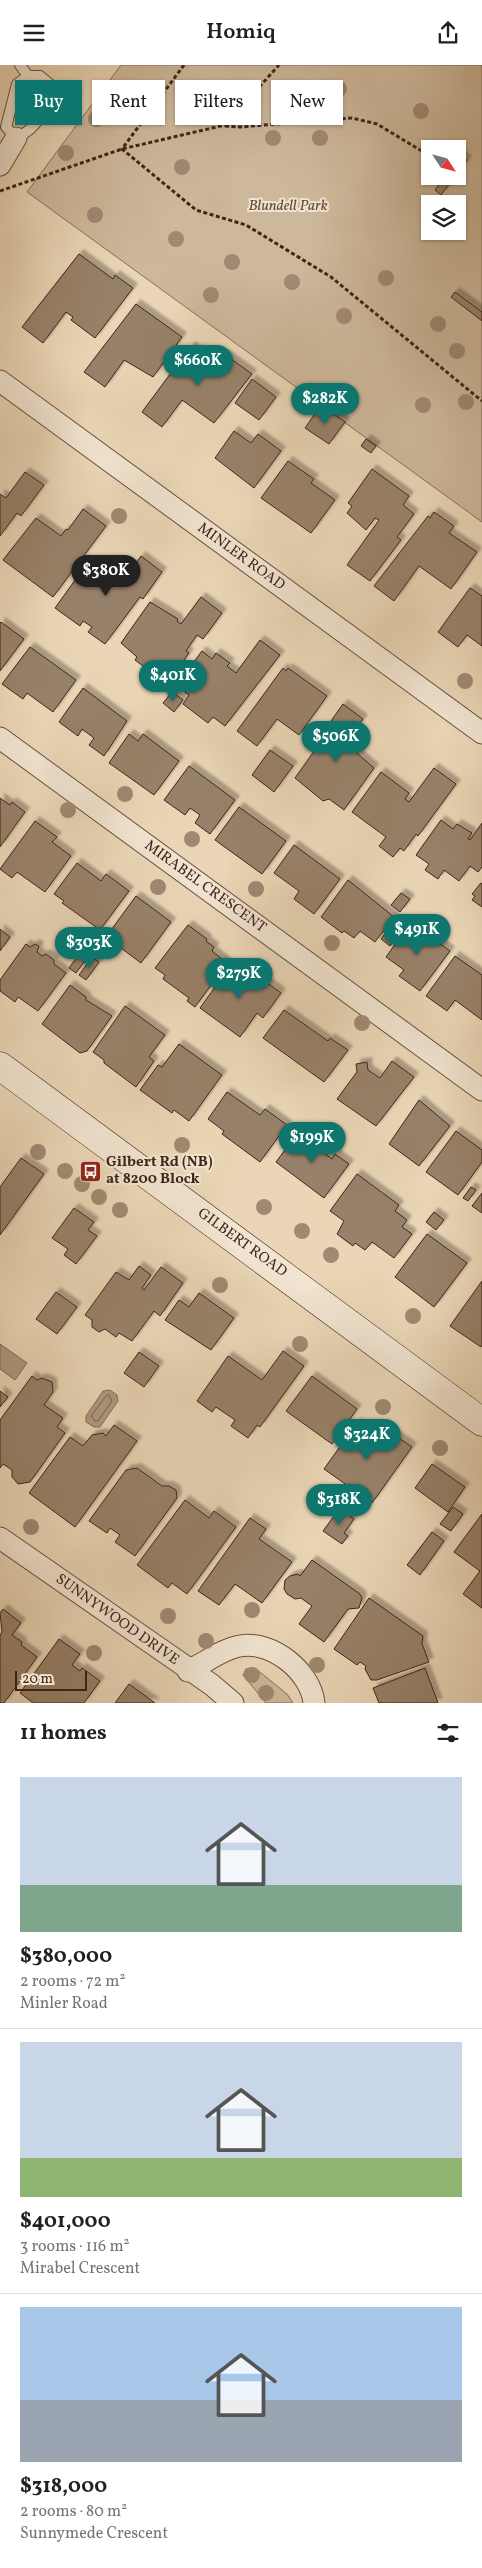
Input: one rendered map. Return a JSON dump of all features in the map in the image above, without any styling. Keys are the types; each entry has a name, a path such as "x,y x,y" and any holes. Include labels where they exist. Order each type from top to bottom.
{"main road":[{"name":"GILBERT ROAD","path":"0,1066 482,1422"}],"street":[{"path":"0,165 16,138"},
{"name":"MINLER ROAD","path":"0,381 482,733"},
{"name":"MIRABEL CRESCENT","path":"0,737 482,1089"},
{"name":"SUNNYWOOD DRIVE","path":"0,1538 188,1671 212,1685 233,1703"},
{"path":"188,1671 240,1645 264,1648 286,1659 302,1671 312,1687 314,1703"}],"lane":[{"path":"20,65 28,75"},
{"path":"28,75 40,76 52,86 49,104 28,133 16,138 6,127 17,84 28,75"}],"path":[{"path":"122,149 184,65"},
{"path":"261,86 280,65"},
{"path":"0,191 122,149 225,125 240,127 352,118 377,124 421,151"},
{"path":"122,149 196,209 246,225 331,277 482,401"}],"green space":[{"name":"Blundell Park","path":"121,65 482,65 482,522 27,192 77,125 82,125 82,118 92,104 92,125 165,125 165,80 110,80"},
{"path":"246,1669 256,1669 287,1694 293,1703 266,1703 243,1675"}],"water":[{"path":"0,1344 27,1363 15,1380 0,1369"},
{"path":"110,1390 117,1395 118,1401 100,1427 94,1427 86,1422 86,1416 103,1391"}],"building":[{"path":"439,185 448,185 441,195 435,190"},
{"path":"79,254 113,279 115,275 133,288 95,338 71,320 73,317 66,312 43,343 22,327"},
{"path":"455,292 482,312 482,321 451,297"},
{"path":"136,304 182,337 153,377 124,360 105,387 84,372"},
{"path":"191,346 203,355 205,352 218,362 224,354 252,374 214,423 182,400 162,427 142,412"},
{"path":"252,379 276,397 259,420 235,403"},
{"path":"321,405 345,422 329,444 305,428"},
{"path":"234,431 251,443 258,434 281,451 254,488 215,458"},
{"path":"366,439 376,446 371,453 361,446"},
{"path":"288,461 314,479 311,483 335,500 311,533 261,498"},
{"path":"372,469 409,496 403,505 414,514 397,537 401,540 370,581 347,565 379,520 375,518 366,530 347,513 352,506 348,503"},
{"path":"25,472 44,485 21,516 17,513 0,536 0,494 6,498"},
{"path":"83,509 106,526 53,597 3,560 36,518 61,536 66,529 68,530"},
{"path":"434,512 454,526 449,533 477,552 451,589 419,566 394,601 374,586 428,516 430,518"},
{"path":"141,556 162,572 143,599 140,597 105,644 88,632 92,627 83,621 80,626 55,608 89,561 100,570 102,567 117,578 114,581 120,586"},
{"path":"470,588 482,596 482,646 467,635 458,647 438,632"},
{"path":"201,597 222,613 203,639 197,635 186,651 189,653 167,684 135,660 137,657 121,643 150,602 178,619 177,621 181,624"},
{"path":"0,623 24,639 0,671"},
{"path":"260,640 280,655 225,726 213,717 208,723 183,704 189,695 176,686 202,651 212,659 216,653 230,663 227,666 236,673"},
{"path":"30,647 76,680 53,712 27,693 23,699 2,684"},
{"path":"283,668 286,671 288,668 327,696 299,735 277,719 257,746 237,731"},
{"path":"83,688 127,721 104,756 89,745 94,738 82,729 78,736 59,722"},
{"path":"172,692 183,700 174,712 163,703"},
{"path":"343,704 363,719 343,747 349,751 351,748 374,768 344,810 329,799 323,801 295,778 327,733 324,731"},
{"path":"129,734 138,741 143,734 179,761 154,795 109,763"},
{"path":"270,750 293,766 274,792 252,775"},
{"path":"189,766 235,800 210,834 195,823 200,815 190,808 185,815 164,800"},
{"path":"434,768 456,784 418,836 416,834 404,851 400,848 393,857 379,846 386,837 352,812 381,772 409,793 405,799 409,802"},
{"path":"0,798 10,805 12,802 25,812 0,847"},
{"path":"239,807 286,841 262,874 215,840"},
{"path":"441,820 453,829 457,824 472,833 468,839 470,840 482,823 482,867 478,872 470,866 459,881 444,870 438,879 425,870 429,864 416,855"},
{"path":"35,821 57,837 52,842 71,856 45,892 17,872 12,878 0,869"},
{"path":"294,845 340,879 314,914 294,899 299,891 274,873"},
{"path":"77,863 101,881 106,874 129,891 100,930 62,903 64,901 54,894"},
{"path":"348,880 394,917 375,942 360,931 354,938 344,931 342,933 321,917"},
{"path":"481,883 482,907 472,900 475,896 472,894"},
{"path":"401,893 410,899 400,912 391,905"},
{"path":"136,896 171,922 141,963 106,937"},
{"path":"411,922 450,951 420,991 399,976 404,970 386,957"},
{"path":"188,925 207,939 206,941 214,947 212,951 227,963 195,1007 187,1001 189,998 163,979 165,975 155,968"},
{"path":"390,927 399,934 390,946 381,939"},
{"path":"0,929 10,937 0,951"},
{"path":"85,937 95,945 89,952 79,945"},
{"path":"26,944 30,947 35,944 39,946 37,952 42,956 46,954 54,960 54,964 66,973 38,1011 18,997 15,1002 0,991 0,980"},
{"path":"82,950 89,955 76,973 69,968"},
{"path":"455,956 482,975 482,1020 455,1000 447,1011 426,996"},
{"path":"92,957 99,962 86,980 79,975"},
{"path":"231,965 242,973 244,970 256,978 254,981 259,984 262,979 281,993 263,1018 257,1013 240,1037 200,1008"},
{"path":"70,985 86,997 86,1000 112,1016 87,1051 80,1053 42,1024"},
{"path":"125,1006 165,1035 149,1057 154,1061 136,1087 104,1063 104,1060 93,1052"},
{"path":"284,1010 328,1041 330,1038 348,1050 324,1082 263,1038"},
{"path":"179,1044 222,1075 189,1121 174,1110 172,1113 140,1090 158,1065 162,1067"},
{"path":"392,1061 414,1077 376,1126 337,1099 357,1072 356,1064 367,1062 368,1070 380,1078"},
{"path":"227,1092 260,1115 265,1109 287,1125 260,1162 222,1134 224,1131 208,1119"},
{"path":"419,1100 450,1126 419,1166 389,1144"},
{"path":"300,1130 323,1146 320,1150 332,1159 335,1154 349,1164 324,1198 276,1162"},
{"path":"456,1131 482,1150 482,1162 458,1195 426,1172"},
{"path":"21,1158 44,1174 0,1235 0,1187"},
{"path":"357,1174 399,1205 395,1211 407,1220 402,1227 412,1234 394,1258 372,1242 365,1250 355,1243 353,1246 337,1234 344,1221 330,1211"},
{"path":"471,1187 476,1190 468,1201 463,1198"},
{"path":"482,1193 482,1213 472,1206"},
{"path":"74,1208 94,1222 88,1230 97,1236 76,1264 64,1255 68,1249 52,1238"},
{"path":"434,1212 444,1220 436,1230 426,1222"},
{"path":"427,1234 467,1263 434,1307 395,1277"},
{"path":"139,1266 151,1275 142,1288 144,1290 161,1267 183,1283 160,1316 154,1311 132,1341 119,1333 116,1337 105,1329 99,1332 92,1327 92,1320 85,1315 116,1272 129,1280"},
{"path":"482,1281 482,1345 481,1347 450,1326"},
{"path":"56,1292 77,1307 57,1334 36,1319"},
{"path":"199,1293 234,1318 211,1350 165,1320 179,1300 189,1307"},
{"path":"283,1351 304,1366 260,1427 257,1425 248,1438 231,1426 235,1420 216,1407 212,1412 197,1401 228,1356 262,1380"},
{"path":"139,1352 159,1366 144,1387 124,1373"},
{"path":"32,1376 37,1380 42,1378 52,1382 53,1392 44,1405 63,1418 57,1427 65,1433 30,1482 18,1484 12,1477 12,1470 3,1464 0,1468 0,1420"},
{"path":"312,1376 357,1409 332,1444 286,1411"},
{"path":"0,1391 8,1397 0,1407"},
{"path":"357,1423 383,1441 390,1432 412,1447 372,1503 324,1469"},
{"path":"114,1425 137,1441 75,1527 29,1493 70,1437 83,1446 92,1435 103,1433 106,1436"},
{"path":"432,1464 465,1487 448,1512 415,1488"},
{"path":"137,1468 162,1486 169,1486 176,1490 177,1498 135,1556 115,1542 120,1535 110,1528 107,1533 89,1521 126,1470"},
{"path":"185,1500 209,1518 214,1511 236,1527 187,1594 172,1583 168,1588 137,1565"},
{"path":"453,1507 463,1514 451,1531 440,1524"},
{"path":"340,1508 354,1519 344,1533 348,1536 342,1544 323,1531"},
{"path":"482,1514 482,1608 463,1594 480,1571 454,1552"},
{"path":"250,1518 266,1529 259,1539 292,1562 262,1603 235,1584 219,1605 198,1591"},
{"path":"432,1532 444,1541 420,1575 407,1565"},
{"path":"312,1560 360,1594 362,1598 359,1608 348,1609 324,1642 299,1624 312,1606 301,1598 295,1599 287,1594 284,1589 285,1580 290,1576 298,1574 300,1576"},
{"path":"369,1598 423,1636 422,1644 429,1662 377,1680 371,1680 365,1669 366,1666 360,1662 357,1665 334,1649"},
{"path":"3,1609 21,1623 12,1635 22,1642 21,1645 37,1657 4,1703 0,1703 0,1635 2,1632 0,1613"},
{"path":"59,1639 80,1654 72,1665 80,1671 82,1668 100,1681 84,1703 33,1703 20,1693"},
{"path":"425,1668 438,1703 379,1703 373,1688"},
{"path":"129,1684 155,1703 115,1703"}],"place":[{"name":"Gilbert Rd (NB) at 8200 Block","path":"90,1171"}]}
